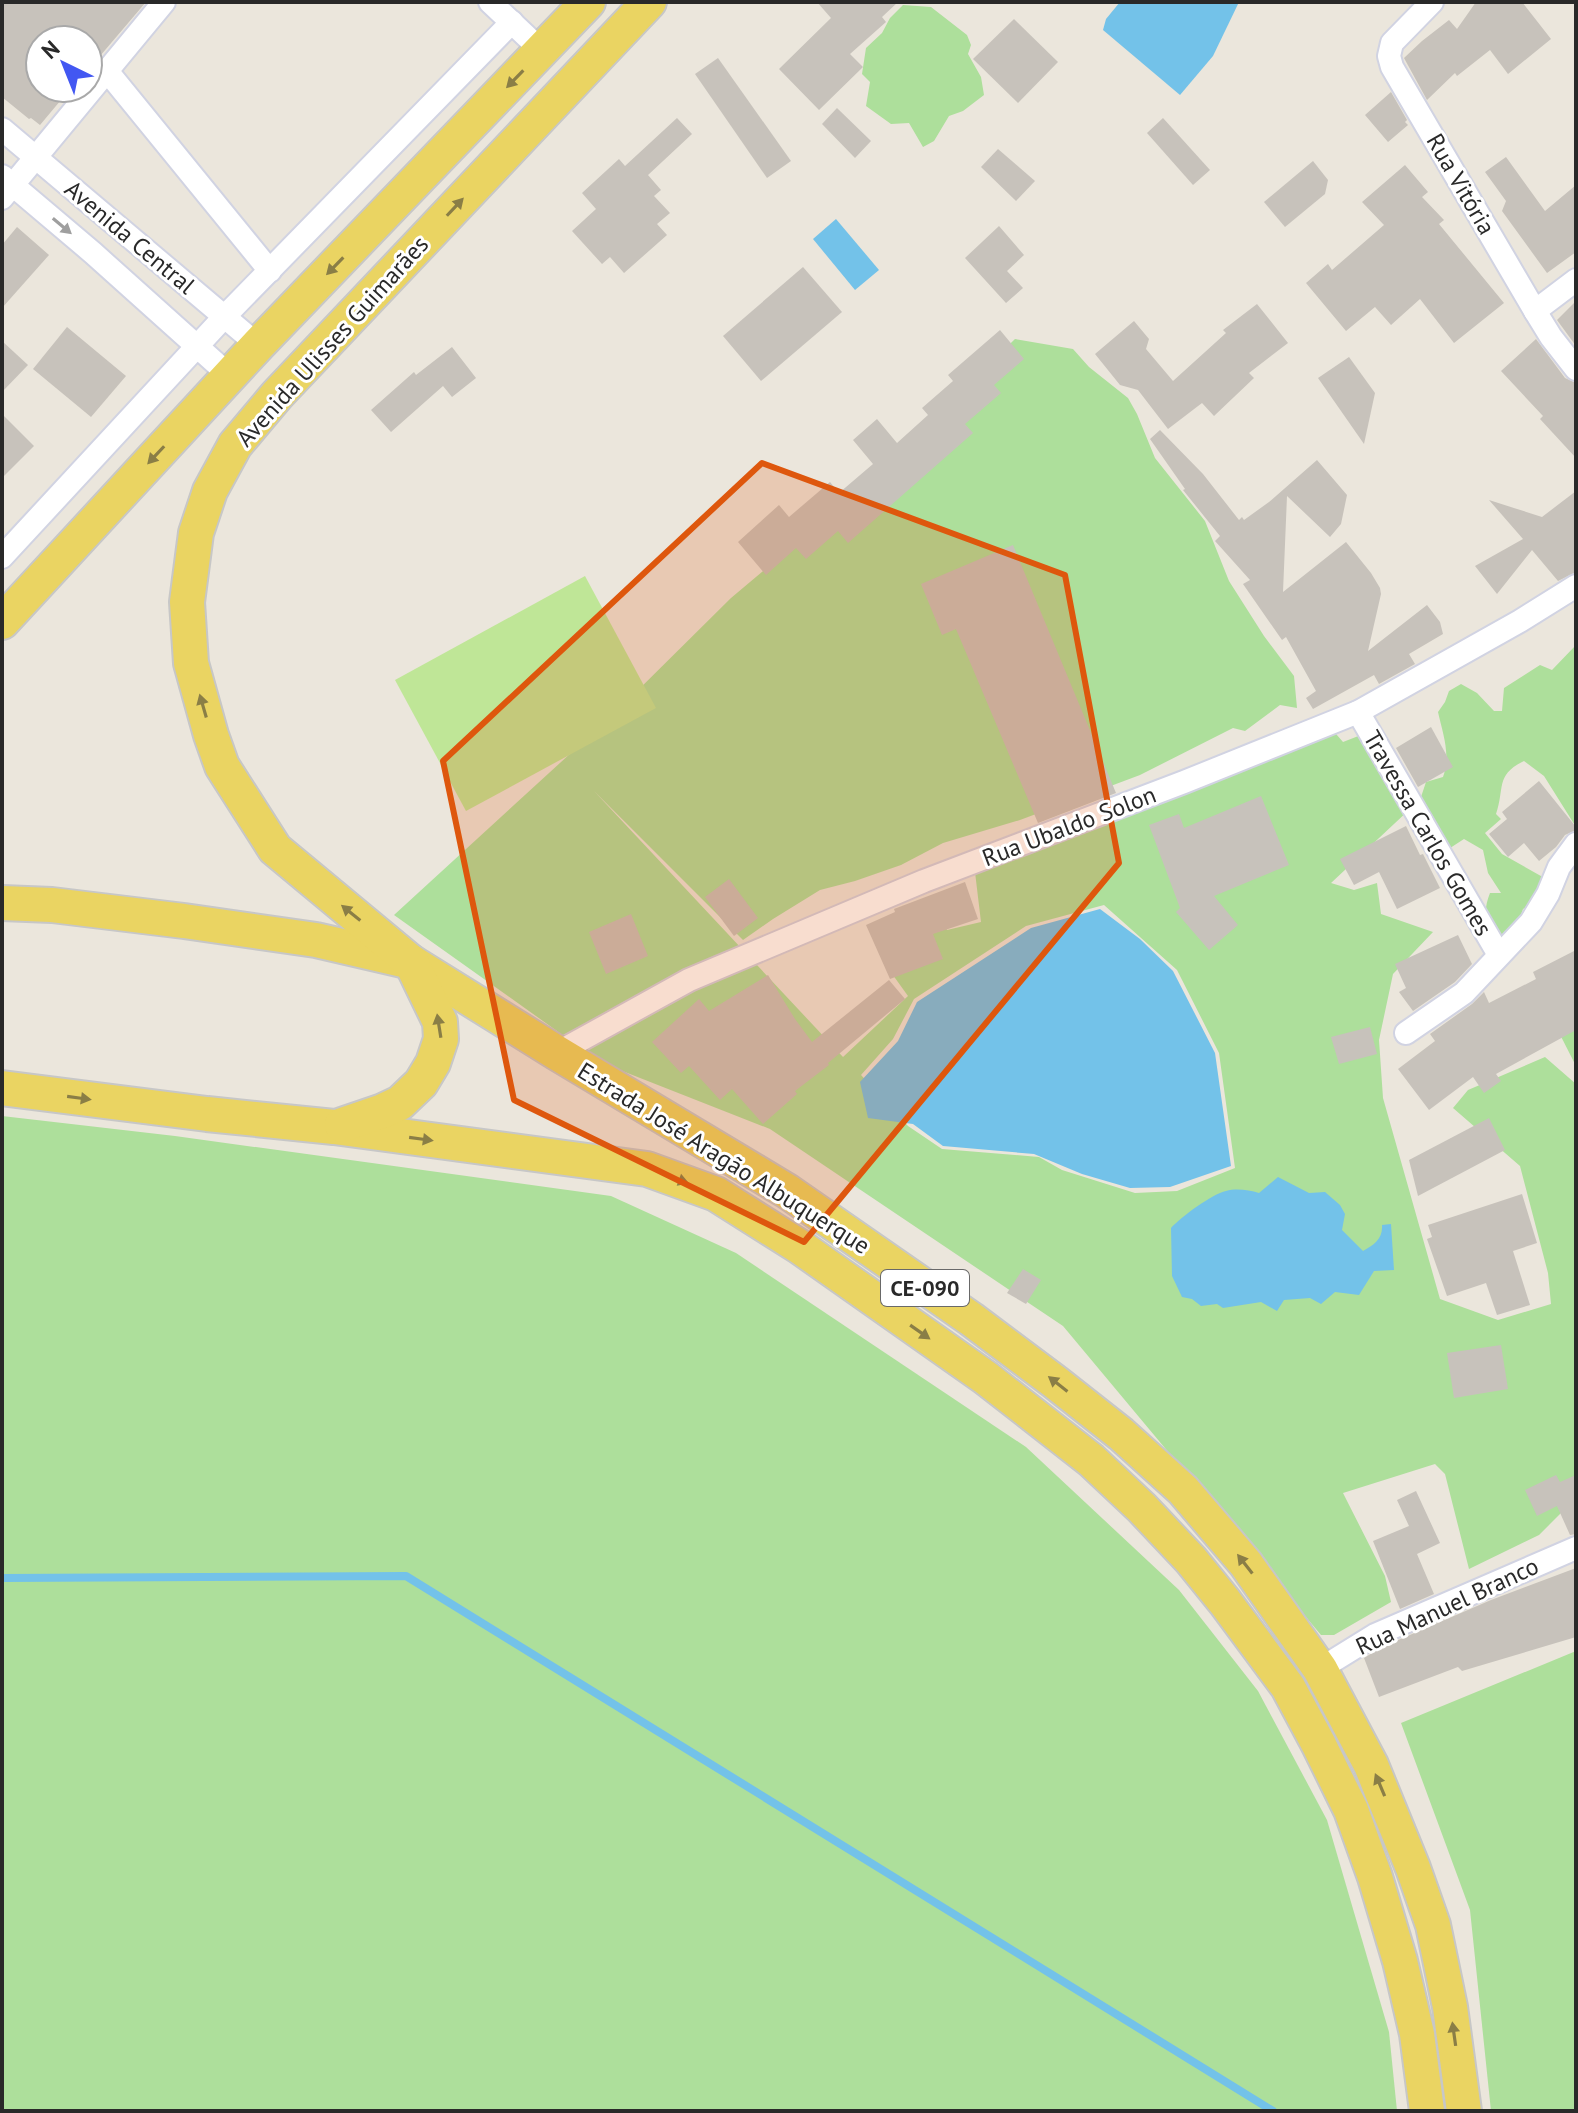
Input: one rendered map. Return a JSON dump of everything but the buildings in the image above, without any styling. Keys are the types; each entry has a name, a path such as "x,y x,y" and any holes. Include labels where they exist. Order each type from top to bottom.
{"main road":[{"name":"Avenida Ulisses Guimarães","path":"2,622 229,375 588,2"},
{"name":"Avenida Ulisses Guimarães","path":"411,962 275,849 222,766 191,663 187,602 196,533 210,491 235,445 277,395 649,2"},
{"path":"374,227 406,259"},
{"name":"Estrada José Aragão Albuquerque","path":"2,903 52,905 243,929 316,940 411,962 787,1191 971,1319 1121,1434 1183,1490 1246,1564 1320,1669 1371,1765 1433,1925 1450,2007 1464,2111"},
{"path":"334,1127 400,1103 421,1083 433,1063 441,1039 440,1022 411,962"},
{"name":"Estrada José Aragão Albuquerque","path":"2,1088 334,1127 647,1169 716,1194 800,1247 936,1343 1091,1460 1142,1508 1191,1560 1288,1687 1351,1810 1375,1877 1400,1961 1417,2034 1427,2111"}],"street":[{"path":"5,186 36,157 164,2"},
{"path":"490,2 542,51"},
{"name":"Rua Vitória","path":"1432,2 1392,43 1389,56 1392,67 1535,311 1576,369"},
{"path":"2,557 225,316 512,22"},
{"path":"107,71 270,271"},
{"name":"Avenida Central","path":"2,129 258,345"},
{"name":"Avenida Central","path":"5,186 93,253 229,375"},
{"path":"1535,311 1576,280"},
{"name":"Rua Ubaldo Solon","path":"557,1053 689,980 924,881 1358,712 1576,586"},
{"name":"Travessa Carlos Gomes","path":"1358,712 1499,955"},
{"name":"Travessa Carlos Gomes","path":"1406,1033 1464,993 1531,922 1548,894 1559,867 1576,844"},
{"name":"Rua Manuel Branco","path":"1320,1669 1375,1635 1576,1548"}],"highlighted area":[{"path":"762,463 1065,575 1119,863 804,1242 514,1100 443,761"}],"green space":[{"path":"903,5 931,7 967,35 971,45 968,54 981,77 984,95 963,111 949,116 934,141 923,147 909,123 891,124 866,106 870,82 862,74 866,48"},
{"path":"1015,339 1073,349 1089,367 1128,398 1155,458 1205,521 1229,581 1294,676 1297,708 1280,705 1245,731 1233,728 1140,775 1020,820 943,843 901,865 820,890 743,940 594,791 843,1057 908,996 885,964 939,913 947,930 981,922 975,872 1330,727 1343,742 1361,735 1410,809 1331,883 1354,890 1377,883 1381,914 1433,932 1393,974 1379,1040 1383,1098 1440,1299 1498,1320 1551,1304 1548,1273 1520,1166 1453,1108 1468,1090 1545,1057 1576,1084 1576,1498 1539,1535 1469,1569 1445,1474 1435,1464 1343,1493 1385,1576 1391,1602 1334,1635 1321,1635 1063,1326 770,1129 602,1063 394,915 620,708 731,598 862,488","holes":["1104,905 1177,970 1219,1053 1235,1168 1177,1191 1135,1193 1062,1170 1039,1157 942,1149 908,1126 861,1075 893,1039 914,999 1026,926"]},
{"path":"585,576 656,708 466,811 395,680"},
{"path":"1576,645 1576,827 1544,776 1524,761 1505,777 1496,814 1501,819 1485,833 1502,854 1548,880 1536,901 1523,909 1516,929 1497,941 1488,924 1486,907 1490,893 1501,893 1488,873 1483,850 1464,839 1447,850 1418,806 1426,782 1443,777 1445,769 1445,744 1438,712 1449,691 1461,684 1477,693 1494,711 1502,711 1504,688 1540,665 1552,670"},
{"path":"1576,994 1576,1066 1546,1007"},
{"path":"2,1116 175,1136 611,1196 736,1253 1026,1447 1179,1590 1258,1691 1327,1820 1389,2032 1397,2111 2,2111"},
{"path":"1576,1651 1576,2111 1491,2111 1470,1910 1401,1723"}],"water":[{"path":"1120,2 1239,2 1213,56 1180,95 1103,30 1106,19"},
{"path":"836,219 879,270 855,290 813,239"},
{"path":"1100,909 1140,939 1173,971 1215,1053 1231,1166 1170,1187 1130,1188 1082,1174 1034,1154 943,1146 913,1124 868,1118 860,1082 898,1041 917,1002 1031,928"},
{"path":"1278,1177 1309,1193 1325,1192 1340,1205 1345,1214 1342,1230 1363,1251 1377,1241 1382,1225 1391,1224 1394,1270 1374,1271 1359,1295 1335,1292 1321,1304 1310,1298 1284,1300 1277,1311 1261,1302 1223,1308 1217,1304 1201,1306 1192,1299 1182,1297 1172,1276 1171,1228 1197,1206 1220,1193 1247,1190 1259,1193"}],"waterway":[{"path":"2,1578 406,1576 1273,2111"}]}
